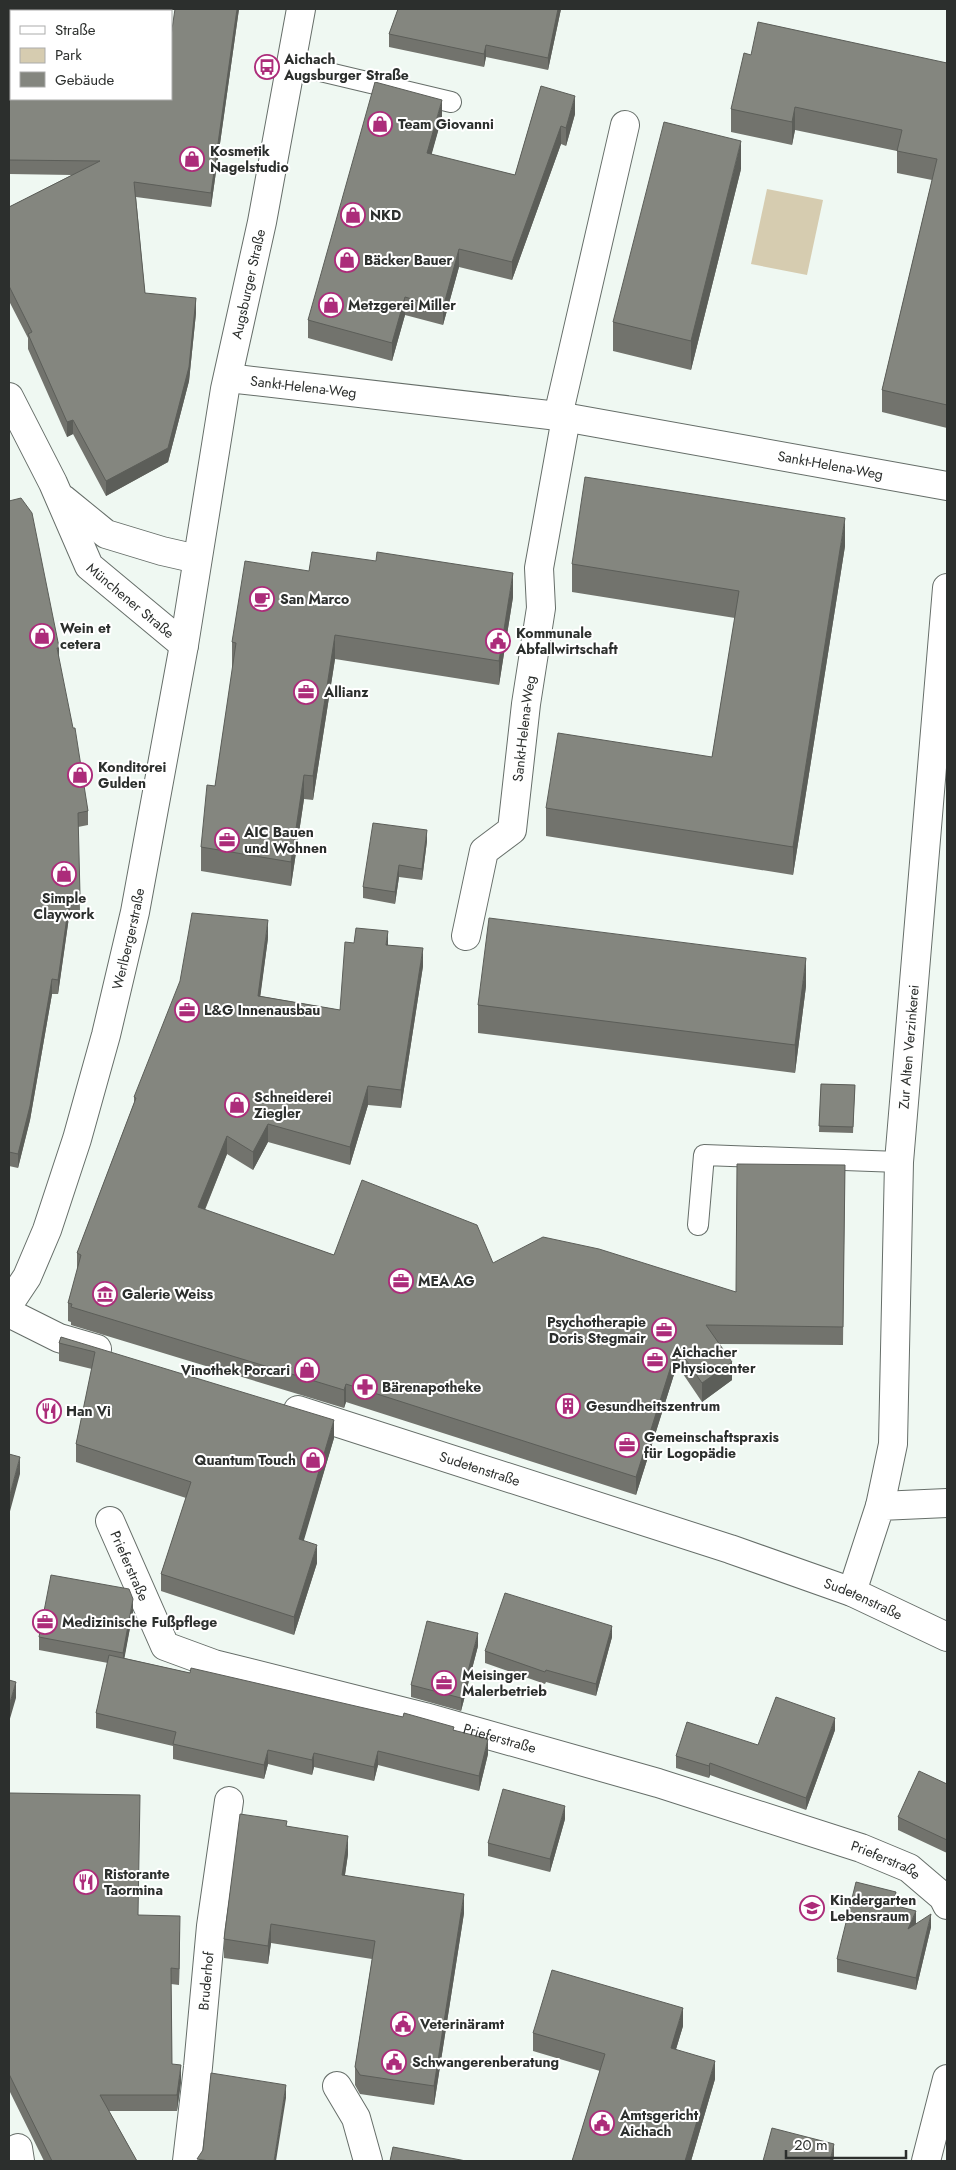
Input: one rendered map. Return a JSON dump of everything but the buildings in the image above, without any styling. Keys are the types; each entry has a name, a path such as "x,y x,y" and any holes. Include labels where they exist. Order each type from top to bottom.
{"street":[{"name":"Augsburger Straße","path":"197,559 228,378 262,222 301,9"},
{"name":"Sankt-Helena-Weg","path":"466,936 484,851 512,830 526,704 541,608 539,568 562,417 625,125"},
{"name":"Sankt-Helena-Weg","path":"228,378 562,417 947,486"},
{"name":"Münchener Straße","path":"9,397 59,497 89,566 184,645"},
{"name":"Münchener Straße","path":"59,497 106,534 162,551 197,559"},
{"name":"Werlbergerstraße","path":"9,1304 27,1277 47,1230 106,1035 135,912 184,645 197,559"},
{"name":"Zur Alten Verzinkerei","path":"852,1592 880,1506 893,1444 899,1162 947,588"},
{"path":"9,1312 59,1338 118,1356"},
{"name":"Sudetenstraße","path":"278,1404 714,1543 852,1592 947,1637"},
{"path":"880,1506 947,1503"},
{"name":"Prieferstraße","path":"110,1521 165,1646 214,1664 425,1717 658,1783 861,1848 909,1868 943,1897 947,1905"},
{"name":"Bruderhof","path":"187,2161 211,1926 229,1801"},
{"path":"926,2161 947,2079"},
{"path":"337,2086 356,2118 368,2161"}],"lane":[{"path":"291,64 451,102"},
{"path":"698,1225 704,1155 899,1162"}],"green space":[{"path":"767,189 823,200 807,275 751,264"}],"place":[{"name":"Aichach Augsburger Straße","path":"267,67"},
{"name":"Team Giovanni","path":"380,124"},
{"name":"Kosmetik Nagelstudio","path":"192,159"},
{"name":"NKD","path":"353,215"},
{"name":"Bäcker Bauer","path":"347,260"},
{"name":"Metzgerei Miller","path":"331,305"},
{"name":"San Marco","path":"262,599"},
{"name":"Wein et cetera","path":"42,636"},
{"name":"Kommunale Abfallwirtschaft","path":"498,641"},
{"name":"Allianz","path":"306,692"},
{"name":"Konditorei Gulden","path":"80,775"},
{"name":"AIC Bauen und Wohnen","path":"227,840"},
{"name":"Simple Claywork","path":"64,874"},
{"name":"L&G Innenausbau","path":"187,1010"},
{"name":"Schneiderei Ziegler","path":"237,1105"},
{"name":"MEA AG","path":"401,1281"},
{"name":"Galerie Weiss","path":"105,1294"},
{"name":"Psychotherapie Doris Stegmair","path":"664,1330"},
{"name":"Aichacher Physiocenter","path":"655,1360"},
{"name":"Vinothek Porcari","path":"307,1370"},
{"name":"Bärenapotheke","path":"365,1387"},
{"name":"Gesundheitszentrum","path":"568,1406"},
{"name":"Han Vi","path":"49,1411"},
{"name":"Gemeinschaftspraxis für Logopädie","path":"627,1445"},
{"name":"Quantum Touch","path":"313,1460"},
{"name":"Medizinische Fußpflege","path":"45,1622"},
{"name":"Meisinger Malerbetrieb","path":"444,1683"},
{"name":"Ristorante Taormina","path":"86,1882"},
{"name":"Kindergarten Lebensraum","path":"812,1908"},
{"name":"Veterinäramt","path":"403,2024"},
{"name":"Schwangerenberatung","path":"394,2062"},
{"name":"Amtsgericht Aichach","path":"602,2123"}]}
